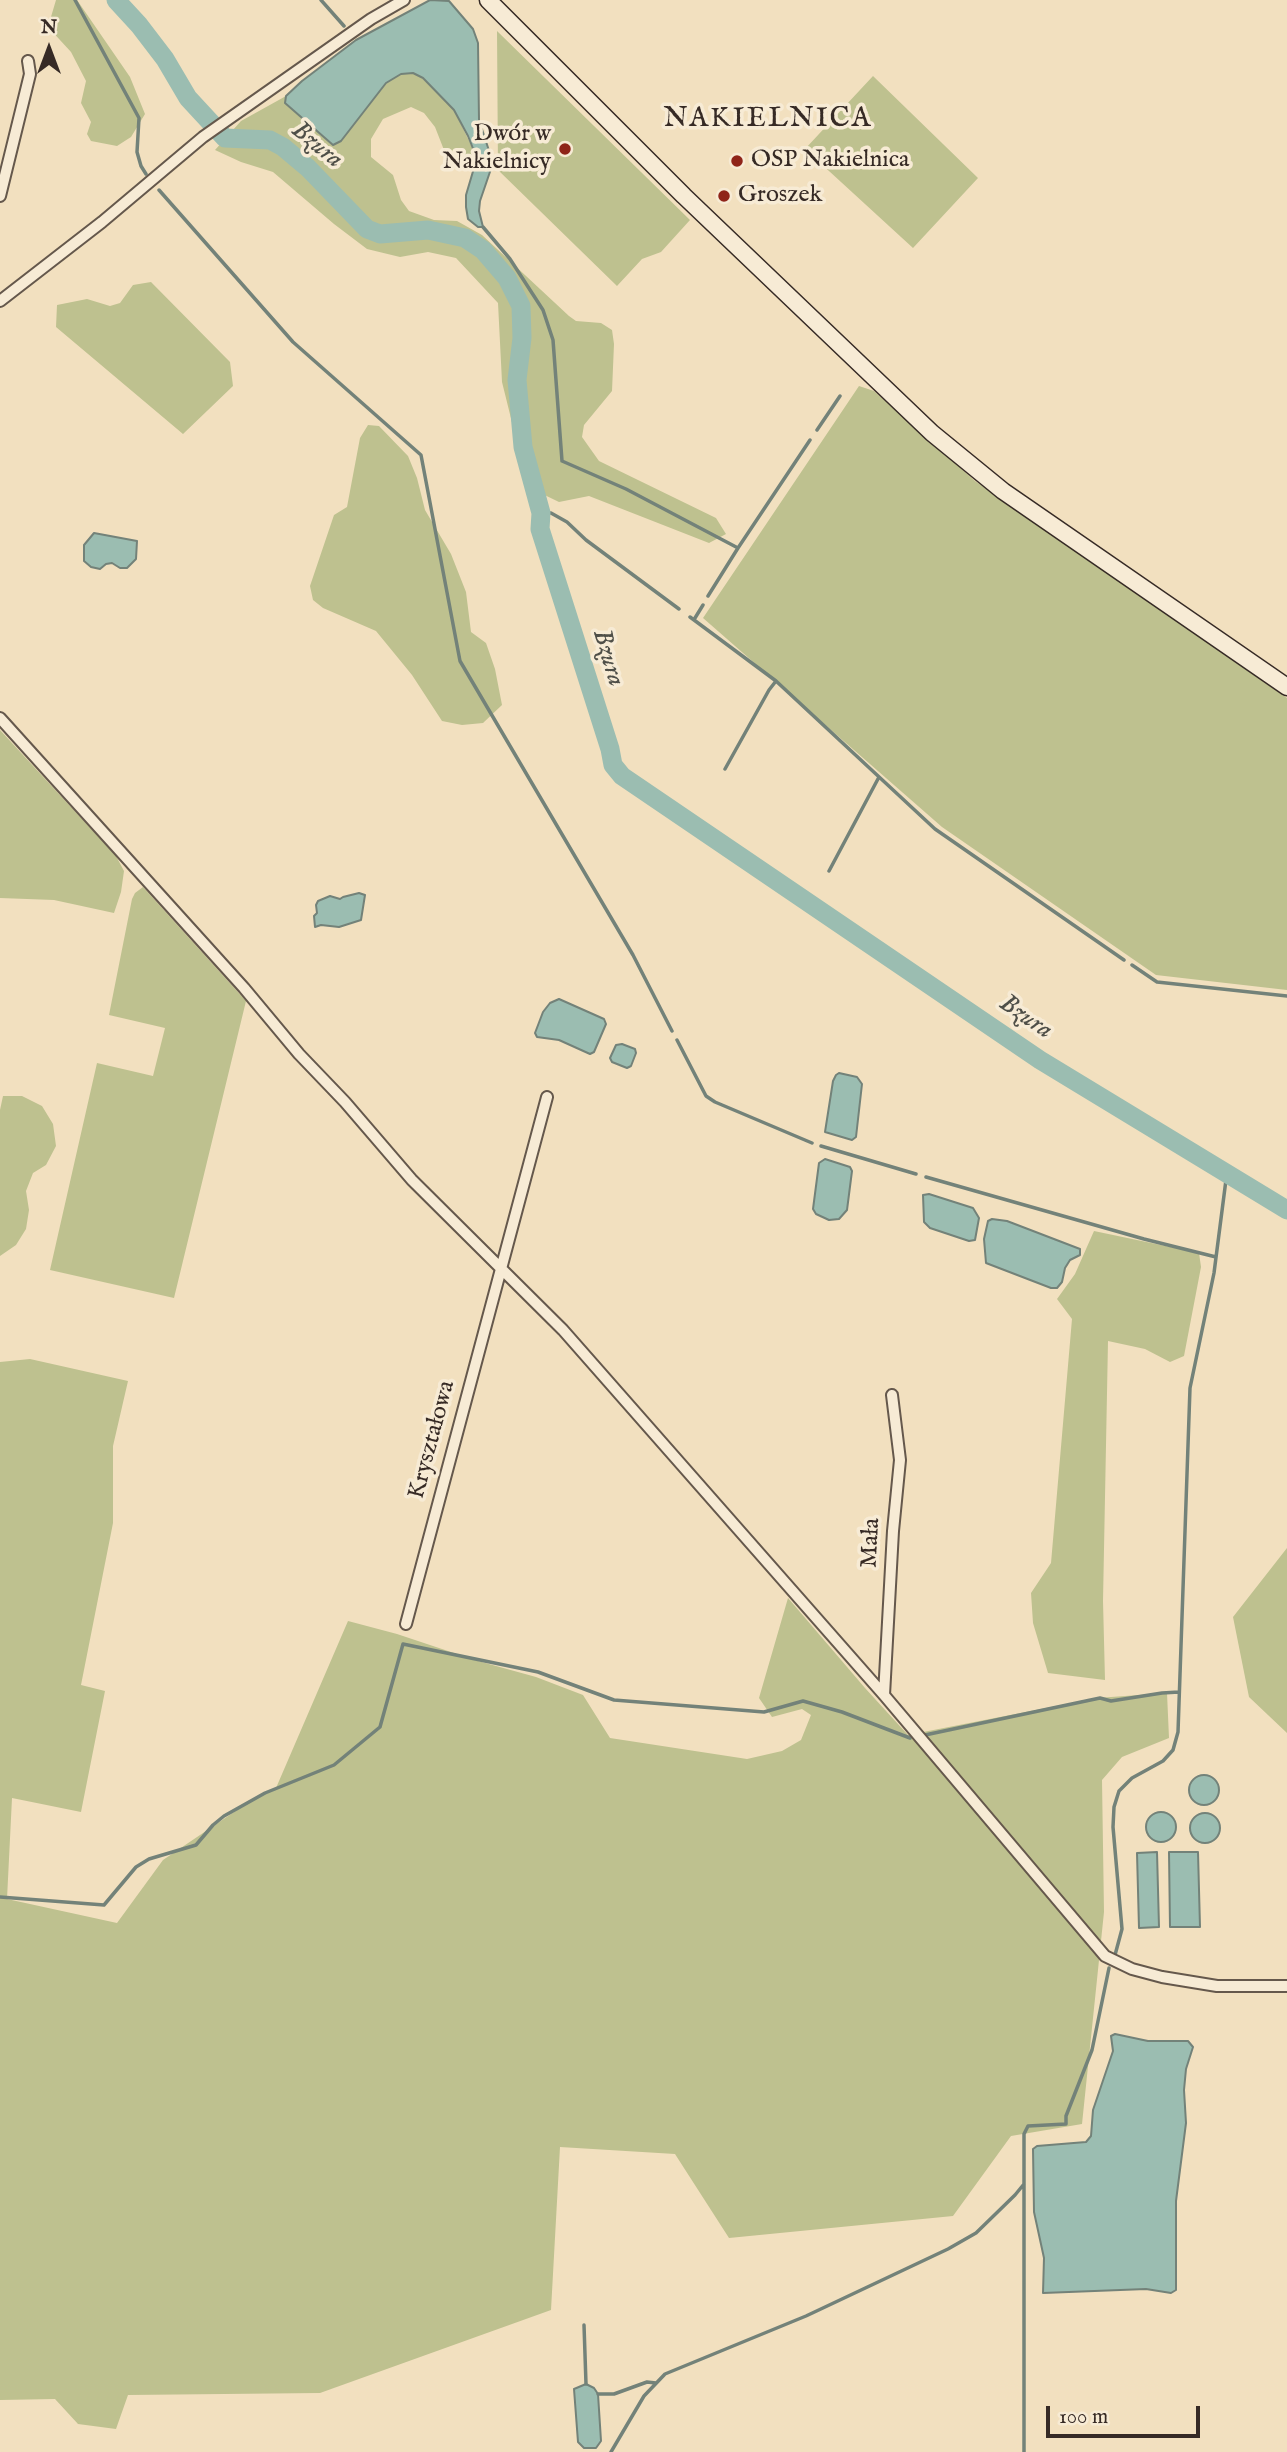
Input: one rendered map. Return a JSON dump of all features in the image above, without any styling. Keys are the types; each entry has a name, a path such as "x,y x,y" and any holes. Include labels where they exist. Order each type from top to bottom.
{"street":[{"path":"0,300 102,222 203,137 371,19 404,0"},
{"path":"488,0 684,196 932,433 1003,491 1287,687"},
{"path":"0,195 30,74 28,61"},
{"path":"0,718 244,988 412,1180 563,1330 884,1695 1105,1956 1142,1972 1217,1986 1287,1986"},
{"name":"Kryształowa","path":"406,1624 547,1097"},
{"name":"Mała","path":"884,1695 893,1531 900,1460 892,1395"}],"green space":[{"path":"56,0 77,0 130,77 145,114 131,137 117,146 91,141 87,134 91,122 81,103 86,81 71,52 48,27"},
{"path":"497,31 690,220 661,252 642,259 617,286 498,170"},
{"path":"413,73 423,79 454,110 474,151 474,169 444,150 435,127 424,113 411,107 383,119 371,139 371,157 393,175 401,200 409,211 434,220 457,221 482,235 569,316 576,321 601,323 612,330 612,391 584,425 582,437 599,461 716,518 726,534 709,543 589,496 559,502 528,487 502,382 498,303 456,258 428,252 400,257 367,249 273,172 215,150 241,121 286,96 285,103 364,111 386,83 401,74"},
{"path":"873,76 978,178 913,248 805,149"},
{"path":"151,282 230,362 233,386 183,434 56,327 57,305 87,299 110,306 120,303 133,285"},
{"path":"859,386 874,391 975,481 1287,698 1287,990 1156,975 942,827 703,618"},
{"path":"368,425 379,426 408,456 425,510 451,554 466,592 471,632 486,643 495,669 502,705 483,723 462,725 442,721 412,675 376,631 323,608 313,600 310,586 334,515 347,507 360,438"},
{"path":"0,730 116,856 124,871 114,913 54,900 0,898"},
{"path":"143,887 246,1001 174,1298 50,1270 97,1063 153,1076 165,1028 109,1015 132,899"},
{"path":"3,1096 22,1096 42,1106 53,1124 56,1146 46,1165 33,1173 26,1191 29,1210 26,1229 16,1245 0,1256 0,1110"},
{"path":"1094,1231 1199,1253 1201,1267 1184,1356 1170,1362 1145,1349 1108,1341 1103,1601 1105,1680 1048,1673 1033,1623 1031,1593 1051,1563 1072,1319 1057,1299 1075,1274"},
{"path":"30,1359 128,1381 113,1446 113,1523 81,1685 105,1691 81,1812 12,1798 7,1899 117,1923 163,1860 240,1808 276,1788 348,1621 536,1677 583,1695 610,1738 747,1759 782,1751 801,1740 811,1715 802,1709 772,1717 759,1698 788,1598 908,1735 1097,1698 1167,1693 1169,1738 1122,1757 1102,1780 1104,1912 1082,2124 1011,2136 953,2216 729,2238 675,2154 560,2147 551,2310 320,2393 128,2395 116,2429 78,2424 55,2399 0,2400 0,1362"},
{"path":"1287,1548 1287,1733 1249,1697 1233,1617"}],"water":[{"path":"430,0 449,1 473,29 478,43 479,120 493,163 480,201 479,211 483,227 478,227 468,219 466,207 466,195 474,168 474,151 468,136 454,110 423,78 413,73 401,74 386,83 341,141 333,145 285,103 286,96 302,81 356,40"},
{"path":"94,533 137,541 136,559 127,568 120,568 112,563 100,569 91,567 84,561 84,545"},
{"path":"359,893 365,895 361,920 339,927 315,927 314,916 317,913 318,901 330,896 340,899"},
{"path":"559,999 604,1019 606,1024 594,1052 590,1054 559,1040 537,1037 535,1033 543,1012 550,1003"},
{"path":"622,1044 635,1049 636,1053 631,1066 627,1068 612,1062 610,1058 616,1045"},
{"path":"839,1073 857,1077 862,1084 856,1137 852,1140 825,1132 833,1081"},
{"path":"825,1159 850,1167 852,1171 847,1210 839,1219 829,1220 816,1214 813,1209 819,1163"},
{"path":"929,1194 973,1208 979,1218 975,1240 969,1241 930,1228 924,1222 923,1195"},
{"path":"988,1221 1007,1221 1080,1249 1080,1255 1070,1260 1057,1288 986,1263 984,1239"},
{"path":"1204,1775 1210,1776 1218,1784 1218,1796 1210,1804 1204,1805 1198,1804 1190,1796 1189,1790 1190,1784 1198,1776"},
{"path":"1161,1812 1167,1813 1175,1821 1175,1833 1167,1841 1161,1842 1155,1841 1147,1833 1146,1827 1147,1821 1155,1813"},
{"path":"1205,1813 1211,1814 1219,1822 1219,1834 1211,1842 1205,1843 1199,1842 1191,1834 1190,1828 1191,1822 1199,1814"},
{"path":"1157,1852 1159,1927 1139,1928 1137,1853"},
{"path":"1169,1852 1198,1852 1200,1927 1170,1927"},
{"path":"1115,2034 1148,2041 1188,2041 1193,2047 1186,2069 1186,2123 1176,2201 1176,2290 1171,2293 1146,2289 1043,2293 1044,2258 1034,2212 1033,2149 1037,2146 1086,2142 1091,2136 1093,2110 1113,2051 1111,2036"},
{"path":"586,2384 598,2394 601,2441 596,2448 584,2448 578,2442 574,2389"}],"waterway":[{"path":"75,0 139,118 137,152 146,174"},
{"name":"Bzura","path":"116,0 165,59 188,98 225,138 270,140 283,147 308,168 367,229 380,234 428,230 465,238 483,250 507,278 521,306 522,338 517,380 523,447 541,513 540,529 613,765 622,776 1040,1060 1287,1210"},
{"path":"321,0 344,26"},
{"path":"159,190 293,342 421,455 460,661 633,955 672,1031"},
{"path":"483,227 510,259 543,310 553,340 562,461 626,489 738,548"},
{"path":"817,430 840,396"},
{"path":"708,596 810,440"},
{"path":"541,513 551,513 567,522 586,540 679,609"},
{"path":"695,618 703,605"},
{"path":"690,617 776,681 935,829 1124,960"},
{"path":"725,769 776,681"},
{"path":"829,871 879,777"},
{"path":"1132,965 1157,982 1287,996"},
{"path":"677,1040 706,1096 812,1143"},
{"path":"821,1146 916,1174"},
{"path":"1115,1955 1122,1929 1113,1827 1114,1807 1119,1791 1132,1778 1163,1761 1173,1750 1178,1732 1190,1388 1214,1273 1227,1172"},
{"path":"926,1177 1216,1257"},
{"path":"0,1897 104,1905 136,1867 149,1859 196,1845 224,1816 265,1793 334,1765 380,1727 403,1644 538,1672 614,1700 764,1712 803,1701 842,1712 910,1738"},
{"path":"925,1735 1100,1698 1111,1701 1179,1692"},
{"path":"1024,2452 1024,2134 1028,2126 1066,2124 1066,2116 1092,2050 1109,1968"},
{"path":"611,2452 644,2396 665,2374 806,2316 948,2249 976,2233 1024,2184"},
{"path":"584,2325 586,2384"},
{"path":"598,2394 614,2394 647,2382 656,2383"}],"place":[{"name":"Dwór w Nakielnicy","path":"565,149"},
{"name":"OSP Nakielnica","path":"737,161"},
{"name":"Groszek","path":"724,196"}],"district":[{"name":"NAKIELNICA","path":"768,120"}]}
